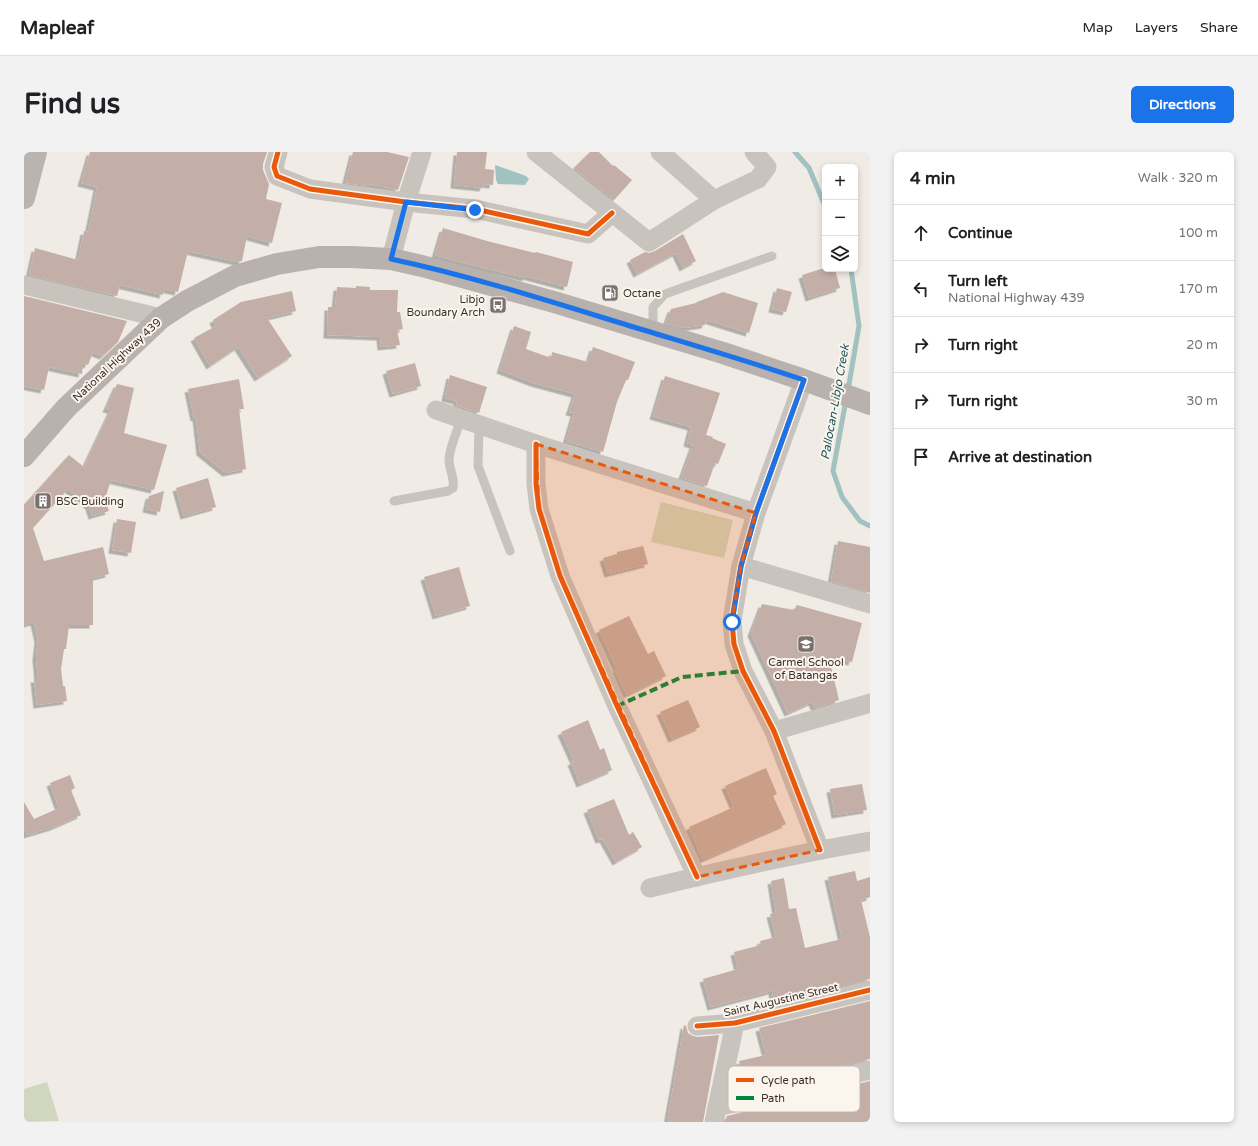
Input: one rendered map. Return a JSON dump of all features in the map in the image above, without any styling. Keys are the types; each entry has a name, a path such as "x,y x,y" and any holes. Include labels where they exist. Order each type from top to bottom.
{"main road":[{"name":"National Highway 439","path":"24,456 66,408 162,318 187,301 235,276 277,264 318,257 391,259 422,266 554,302 652,333 723,353 870,404"}],"street":[{"path":"24,198 36,152"},
{"path":"278,152 274,167 277,176 310,189 475,210 588,234 612,213"},
{"path":"391,259 406,202 422,152"},
{"path":"536,152 648,242 714,200 758,179 767,168 754,152"},
{"path":"660,152 714,200"},
{"path":"24,286 162,318"},
{"path":"813,383 756,513 741,566 732,622 734,644 743,671 774,731 820,850"},
{"path":"436,410 536,444 756,513"},
{"path":"536,444 536,484 539,509 560,576 617,706 697,876"},
{"path":"741,566 870,604"},
{"path":"774,731 870,703"},
{"path":"650,888 697,876 870,841"},
{"name":"Saint Augustine Street","path":"696,1026 735,1023 870,990"},
{"path":"728,1110 715,1114 735,1023"},
{"path":"860,1073 870,1070"}],"lane":[{"path":"652,333 653,307 666,294 772,256"},
{"path":"394,501 448,491 453,488 454,482 449,461 451,448 470,422"},
{"path":"470,422 478,466 510,551"}],"highlighted area":[{"path":"536,444 756,513 741,566 732,621 734,644 743,671 774,731 820,850 697,877 560,576 539,509"}],"green space":[{"path":"661,502 733,520 724,558 651,542"},
{"path":"47,1082 59,1121 24,1122 24,1089"}],"water":[{"path":"495,165 526,176 529,179 525,185 498,184 496,180"}],"building":[{"path":"90,152 267,152 263,164 263,170 269,184 266,199 282,203 272,243 247,236 242,261 238,262 188,251 178,292 164,289 163,295 120,285 117,296 29,275 35,248 78,260 84,231 88,232 97,187 81,183"},
{"path":"353,152 387,152 409,157 398,190 370,184 369,186 345,183"},
{"path":"457,152 487,152 485,169 494,170 493,185 484,184 483,188 454,185"},
{"path":"590,152 599,152 613,166 614,165 632,180 614,200 574,168"},
{"path":"443,228 487,241 573,262 567,287 435,255"},
{"path":"683,234 696,261 683,268 676,253 637,274 630,260 645,252 649,253 655,251"},
{"path":"821,269 822,272 836,272 840,288 809,298 802,275"},
{"path":"356,286 370,287 370,290 398,290 397,312 400,312 403,329 397,330 400,345 381,347 380,337 327,335 328,307 335,307 337,287 356,288"},
{"path":"777,288 792,292 786,312 772,309"},
{"path":"292,291 296,311 267,318 292,356 258,378 238,347 210,366 194,338 216,326 213,320 241,302"},
{"path":"723,292 758,303 749,333 707,320 705,325 683,328 666,323 671,309 696,303"},
{"path":"24,296 127,321 118,342 103,356 93,352 88,365 83,363 82,374 49,367 44,390 24,386"},
{"path":"514,326 531,332 526,349 551,358 552,352 588,362 593,347 635,362 617,402 603,452 566,441 574,413 569,412 575,394 534,383 500,370"},
{"path":"415,363 421,386 393,394 386,371"},
{"path":"450,375 487,387 479,413 456,405 457,401 445,398"},
{"path":"665,376 720,393 706,435 726,444 718,464 715,463 707,486 681,478 693,445 687,443 691,427 653,416"},
{"path":"239,379 244,409 239,409 246,469 226,473 200,452 196,417 194,418 188,389"},
{"path":"117,384 134,388 124,433 167,445 154,490 111,480 105,499 109,511 92,516 89,506 68,489 33,528 44,561 103,547 109,574 93,578 93,625 69,625 66,649 64,649 61,669 67,701 37,705 34,679 38,679 36,657 38,639 34,622 24,625 24,505 69,455 84,467 111,410 106,409"},
{"path":"208,478 216,507 184,516 176,488"},
{"path":"164,491 160,512 146,509 149,496"},
{"path":"117,519 136,522 131,553 112,550"},
{"path":"838,541 870,547 870,593 831,581"},
{"path":"643,546 648,564 608,574 603,558 617,554 617,552"},
{"path":"459,567 470,606 436,616 424,577"},
{"name":"Carmel School of Batangas","path":"762,604 794,610 797,605 862,623 852,662 829,658 839,700 815,708 812,702 788,713 751,633"},
{"path":"629,616 648,654 654,651 666,676 627,695 599,630"},
{"path":"688,700 700,727 672,739 660,712"},
{"path":"588,720 600,750 604,748 612,770 580,784 571,762 574,761 561,732"},
{"path":"766,768 777,794 773,796 786,824 703,860 689,827 734,807 725,786"},
{"path":"70,775 75,788 71,790 81,815 54,827 27,835 24,826 24,802 34,819 59,808 50,783"},
{"path":"862,784 867,810 835,815 830,789"},
{"path":"614,799 629,835 633,832 642,847 616,862 603,839 599,840 587,810"},
{"path":"855,871 857,881 870,877 870,897 861,900 870,937 870,979 774,1002 772,991 711,1007 703,979 738,969 734,952 761,945 760,941 776,937 770,914 776,913 771,881 784,878 789,909 796,908 805,948 842,939 828,877"},
{"path":"870,1001 870,1059 841,1066 740,1066 739,1061 766,1055 759,1028"},
{"path":"684,1025 686,1026 688,1033 693,1036 719,1035 703,1122 667,1122"},
{"path":"870,1081 870,1122 725,1122 727,1116 743,1112 860,1112 860,1083"}],"waterway":[{"name":"Pallocan-Libjo Creek","path":"795,152 809,168 822,200"},
{"name":"Pallocan-Libjo Creek","path":"848,390 859,326 851,272"},
{"name":"Pallocan-Libjo Creek","path":"846,400 833,471 842,497 860,521 870,526"}],"marked path":[{"path":"617,706 682,677 743,671"}],"cycle path":[{"path":"278,152 274,167 277,176 310,189 406,202 475,209 588,234 612,213"},
{"path":"804,380 756,513 741,566 732,621 734,644 743,671 774,731 820,850"},
{"path":"536,444 536,484 539,509 560,576 617,706 697,877"},
{"path":"697,1026 735,1023 870,990"}],"place":[{"name":"Octane","path":"610,293"},
{"name":"Libjo Boundary Arch","path":"498,305"},
{"name":"BSC Building","path":"43,501"},
{"name":"Carmel School of Batangas","path":"806,644"}],"route":[{"path":"475,210 406,202 391,259 554,302 652,333 723,353 804,380 756,513 741,566 732,622"}]}
